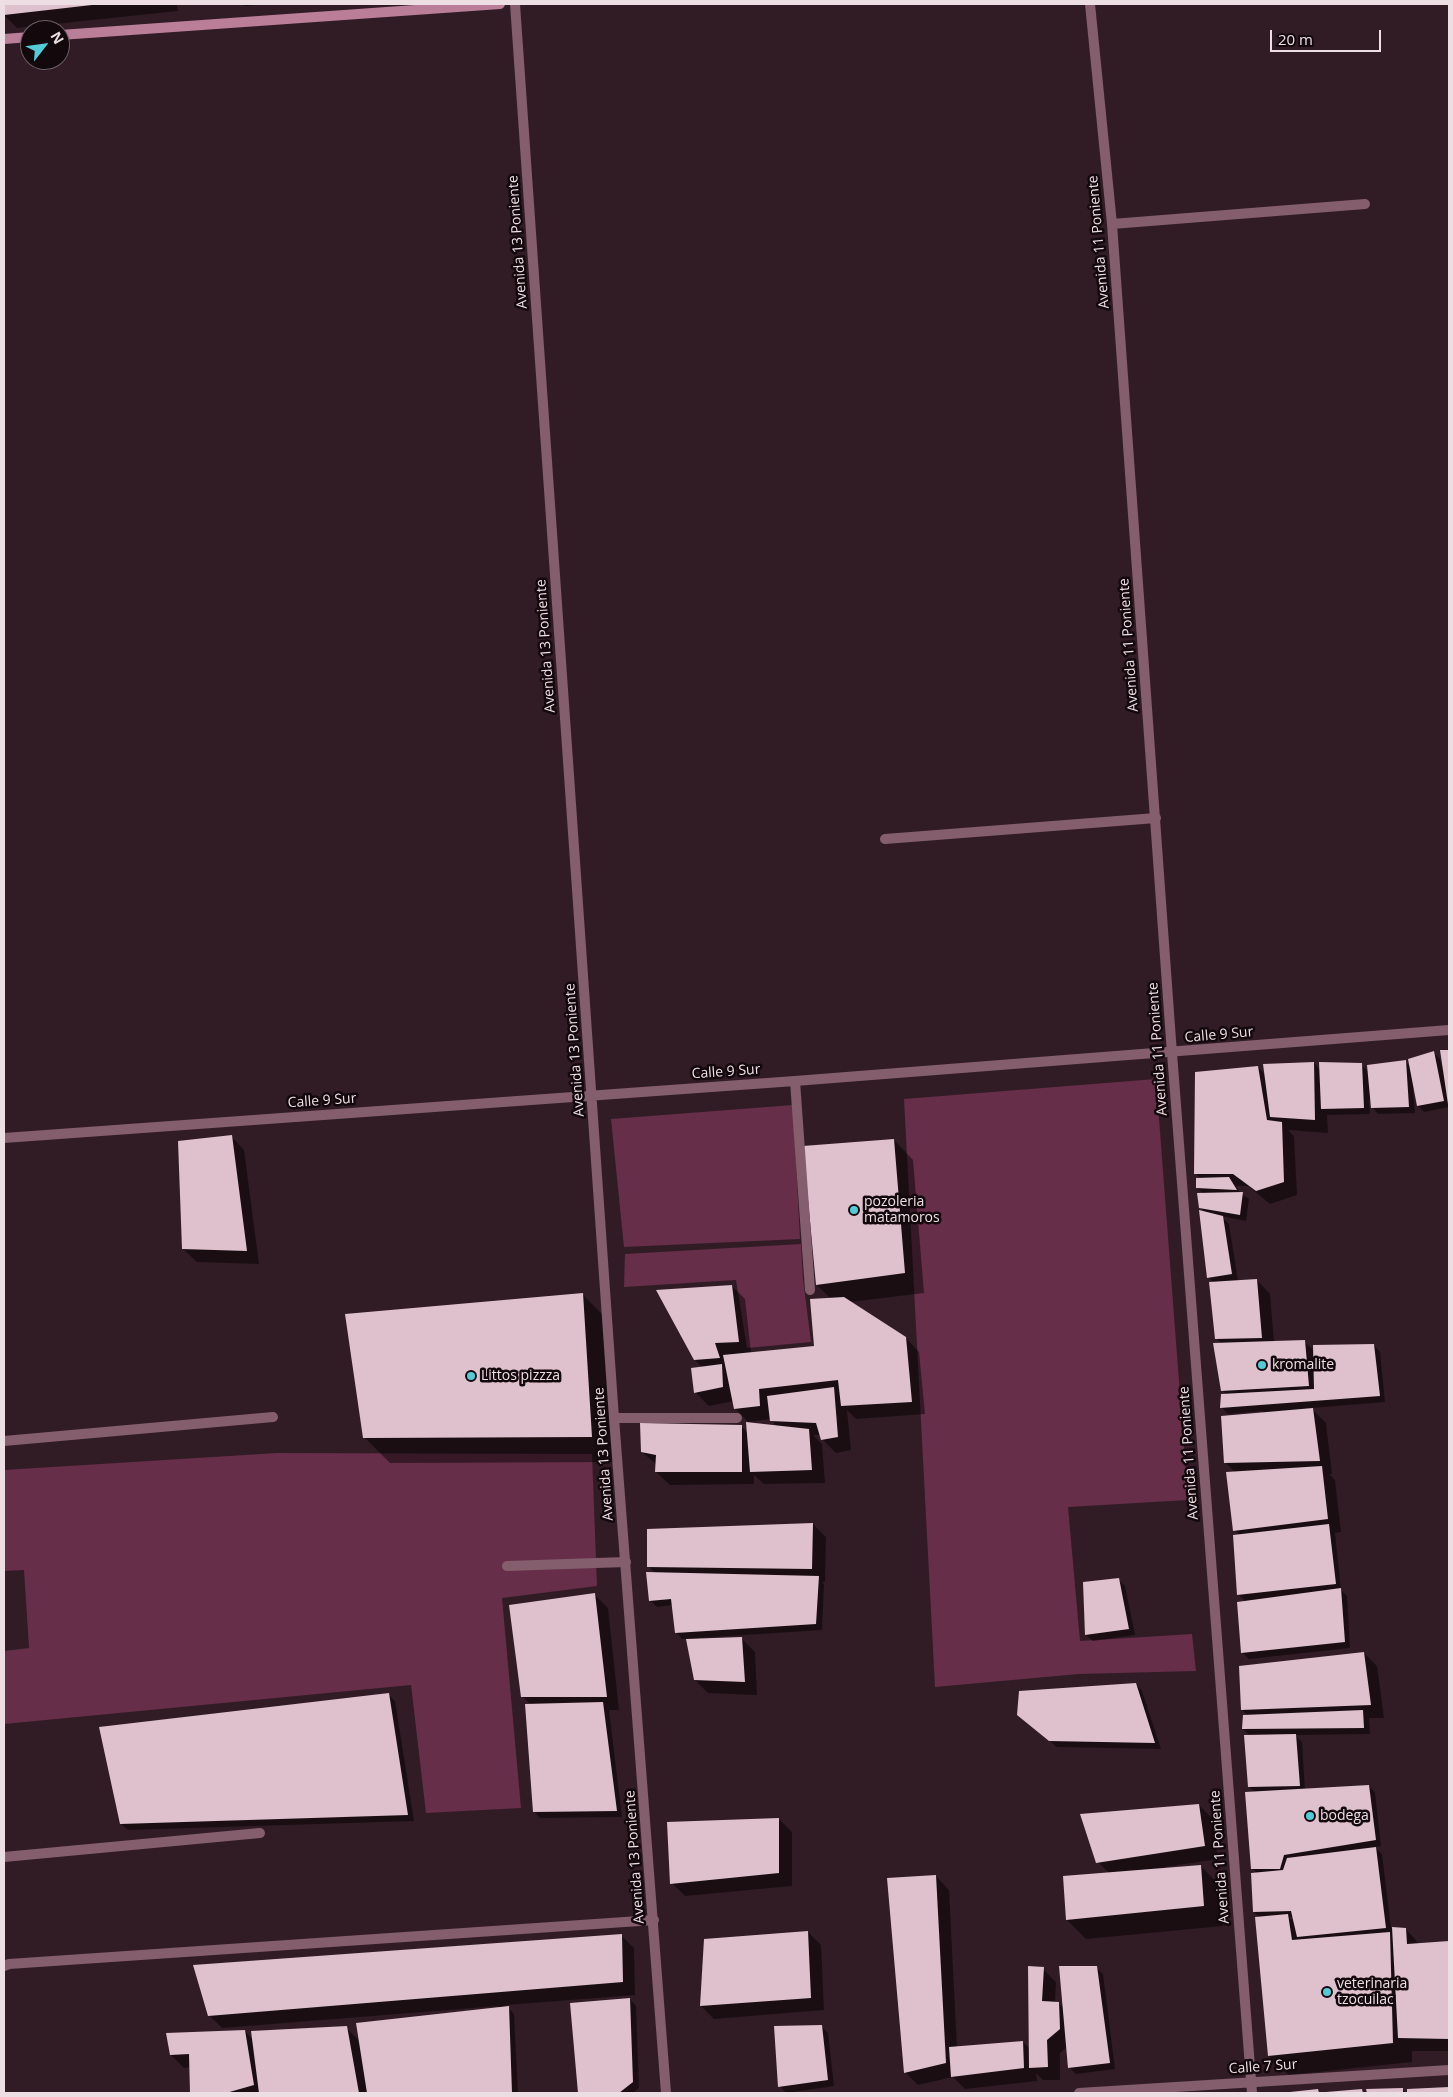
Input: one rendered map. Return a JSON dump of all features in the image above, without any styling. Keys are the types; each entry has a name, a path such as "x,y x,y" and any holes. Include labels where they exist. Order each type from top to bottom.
{"street":[{"path":"70,34 500,4"},
{"name":"Avenida 13 Poniente","path":"515,4 614,1418 666,2093"},
{"name":"Avenida 11 Poniente","path":"1090,4 1112,224 1172,1052 1252,2093"},
{"path":"4,39 20,38"},
{"path":"1112,224 1365,204"},
{"path":"885,838 1156,818"},
{"name":"Calle 9 Sur","path":"4,1138 795,1081 1449,1030"},
{"path":"795,1081 810,1290"},
{"path":"4,1441 273,1417"},
{"path":"614,1418 737,1418"},
{"path":"507,1566 626,1562"},
{"path":"4,1857 260,1833"},
{"path":"6,1964 654,1920"},
{"name":"Calle 7 Sur","path":"1079,2093 1449,2070"}],"shaded area":[{"path":"1156,1079 1188,1500 1068,1507 1080,1641 1192,1634 1196,1671 1079,1674 935,1687 904,1099"},
{"path":"793,1105 800,1239 624,1247 611,1119"},
{"path":"801,1244 803,1279 811,1342 747,1348 736,1280 624,1287 625,1254"},
{"path":"277,1453 592,1454 597,1586 502,1598 521,1808 426,1813 411,1685 4,1724 4,1651 29,1648 24,1570 4,1571 4,1470"}],"building":[{"path":"4,4 92,4 92,5 4,15"},
{"path":"1440,1050 1449,1050 1448,1104"},
{"path":"1434,1051 1444,1101 1417,1106 1408,1059"},
{"path":"1406,1060 1409,1107 1371,1108 1367,1065"},
{"path":"1314,1062 1315,1120 1270,1117 1263,1064"},
{"path":"1319,1062 1362,1063 1364,1108 1321,1109"},
{"path":"1258,1066 1267,1120 1282,1122 1284,1182 1256,1191 1233,1174 1194,1174 1195,1072"},
{"path":"232,1135 247,1251 182,1249 178,1141"},
{"name":"pozoleria matamoros","path":"894,1139 905,1273 816,1285 803,1146"},
{"path":"1229,1177 1237,1190 1196,1188 1196,1178"},
{"path":"1243,1192 1240,1215 1199,1208 1197,1193"},
{"path":"1199,1210 1223,1216 1232,1274 1207,1278"},
{"path":"1257,1279 1262,1338 1215,1339 1209,1282"},
{"path":"732,1285 739,1342 715,1343 720,1358 694,1360 656,1290"},
{"name":"Littos pizzza","path":"583,1293 592,1437 363,1438 345,1314"},
{"path":"844,1297 906,1337 912,1402 841,1406 838,1380 759,1389 760,1406 734,1409 723,1355 814,1346 810,1299"},
{"name":"kromalite","path":"1305,1340 1309,1386 1221,1391 1213,1343"},
{"path":"1374,1344 1380,1396 1220,1408 1221,1394 1314,1389 1313,1345"},
{"path":"722,1364 723,1387 694,1393 691,1368"},
{"path":"834,1387 838,1437 821,1440 816,1423 770,1421 767,1396"},
{"path":"1313,1408 1320,1461 1224,1463 1221,1416"},
{"path":"746,1422 809,1429 812,1470 750,1472"},
{"path":"640,1423 742,1425 742,1472 655,1472 656,1455 641,1452"},
{"path":"1322,1466 1328,1519 1233,1531 1226,1472"},
{"path":"813,1523 812,1569 647,1567 647,1529"},
{"path":"1329,1524 1336,1584 1237,1595 1233,1535"},
{"path":"646,1572 819,1576 816,1624 675,1633 671,1599 649,1601"},
{"path":"1119,1578 1129,1629 1085,1635 1083,1582"},
{"path":"1341,1588 1345,1642 1241,1653 1237,1602"},
{"path":"595,1593 607,1697 521,1697 509,1605"},
{"path":"742,1637 745,1682 694,1680 686,1639"},
{"path":"1364,1652 1371,1705 1241,1710 1239,1666"},
{"path":"1136,1683 1155,1743 1049,1741 1017,1715 1019,1691"},
{"path":"389,1693 408,1815 120,1824 99,1727"},
{"path":"603,1702 617,1811 533,1812 525,1704"},
{"path":"1363,1710 1364,1728 1242,1729 1243,1715"},
{"path":"1296,1734 1300,1786 1248,1787 1244,1735"},
{"name":"bodega","path":"1369,1785 1376,1840 1284,1855 1280,1869 1251,1869 1245,1792"},
{"path":"1199,1804 1205,1846 1096,1863 1080,1814"},
{"path":"779,1818 779,1873 670,1884 667,1822"},
{"path":"1376,1847 1386,1928 1297,1937 1291,1911 1253,1912 1251,1873 1283,1870 1287,1858"},
{"path":"1201,1865 1204,1906 1066,1920 1063,1876"},
{"path":"936,1875 946,2063 904,2073 887,1878"},
{"name":"veterinaria tzocuilac","path":"1288,1914 1292,1940 1390,1932 1393,2043 1268,2056 1255,1917"},
{"path":"1392,1927 1406,1928 1407,1944 1449,1941 1449,2039 1398,2038"},
{"path":"808,1931 811,1998 700,2006 704,1939"},
{"path":"622,1934 623,1982 208,2016 193,1965"},
{"path":"1028,1966 1044,1967 1042,2001 1059,2002 1060,2029 1047,2040 1048,2067 1029,2068"},
{"path":"1059,1966 1097,1966 1110,2063 1068,2068"},
{"path":"630,1998 633,2082 619,2093 578,2093 570,2003"},
{"path":"509,2006 512,2093 367,2093 356,2023"},
{"path":"822,2025 828,2080 778,2087 774,2026"},
{"path":"347,2026 359,2093 259,2093 251,2031"},
{"path":"245,2030 254,2085 226,2093 190,2093 189,2054 170,2055 166,2033"},
{"path":"1023,2041 1024,2068 951,2077 949,2047"},
{"path":"1449,2087 1449,2093 1407,2093 1407,2089"},
{"path":"1403,2088 1403,2093 1367,2093 1366,2089"},
{"path":"1318,2089 1319,2093 1290,2093 1290,2092"},
{"path":"1362,2089 1363,2093 1326,2093 1326,2092"}],"place":[{"name":"pozoleria matamoros","path":"854,1210"},
{"name":"kromalite","path":"1262,1365"},
{"name":"Littos pizzza","path":"471,1376"},
{"name":"bodega","path":"1310,1816"},
{"name":"veterinaria tzocuilac","path":"1327,1992"}]}
